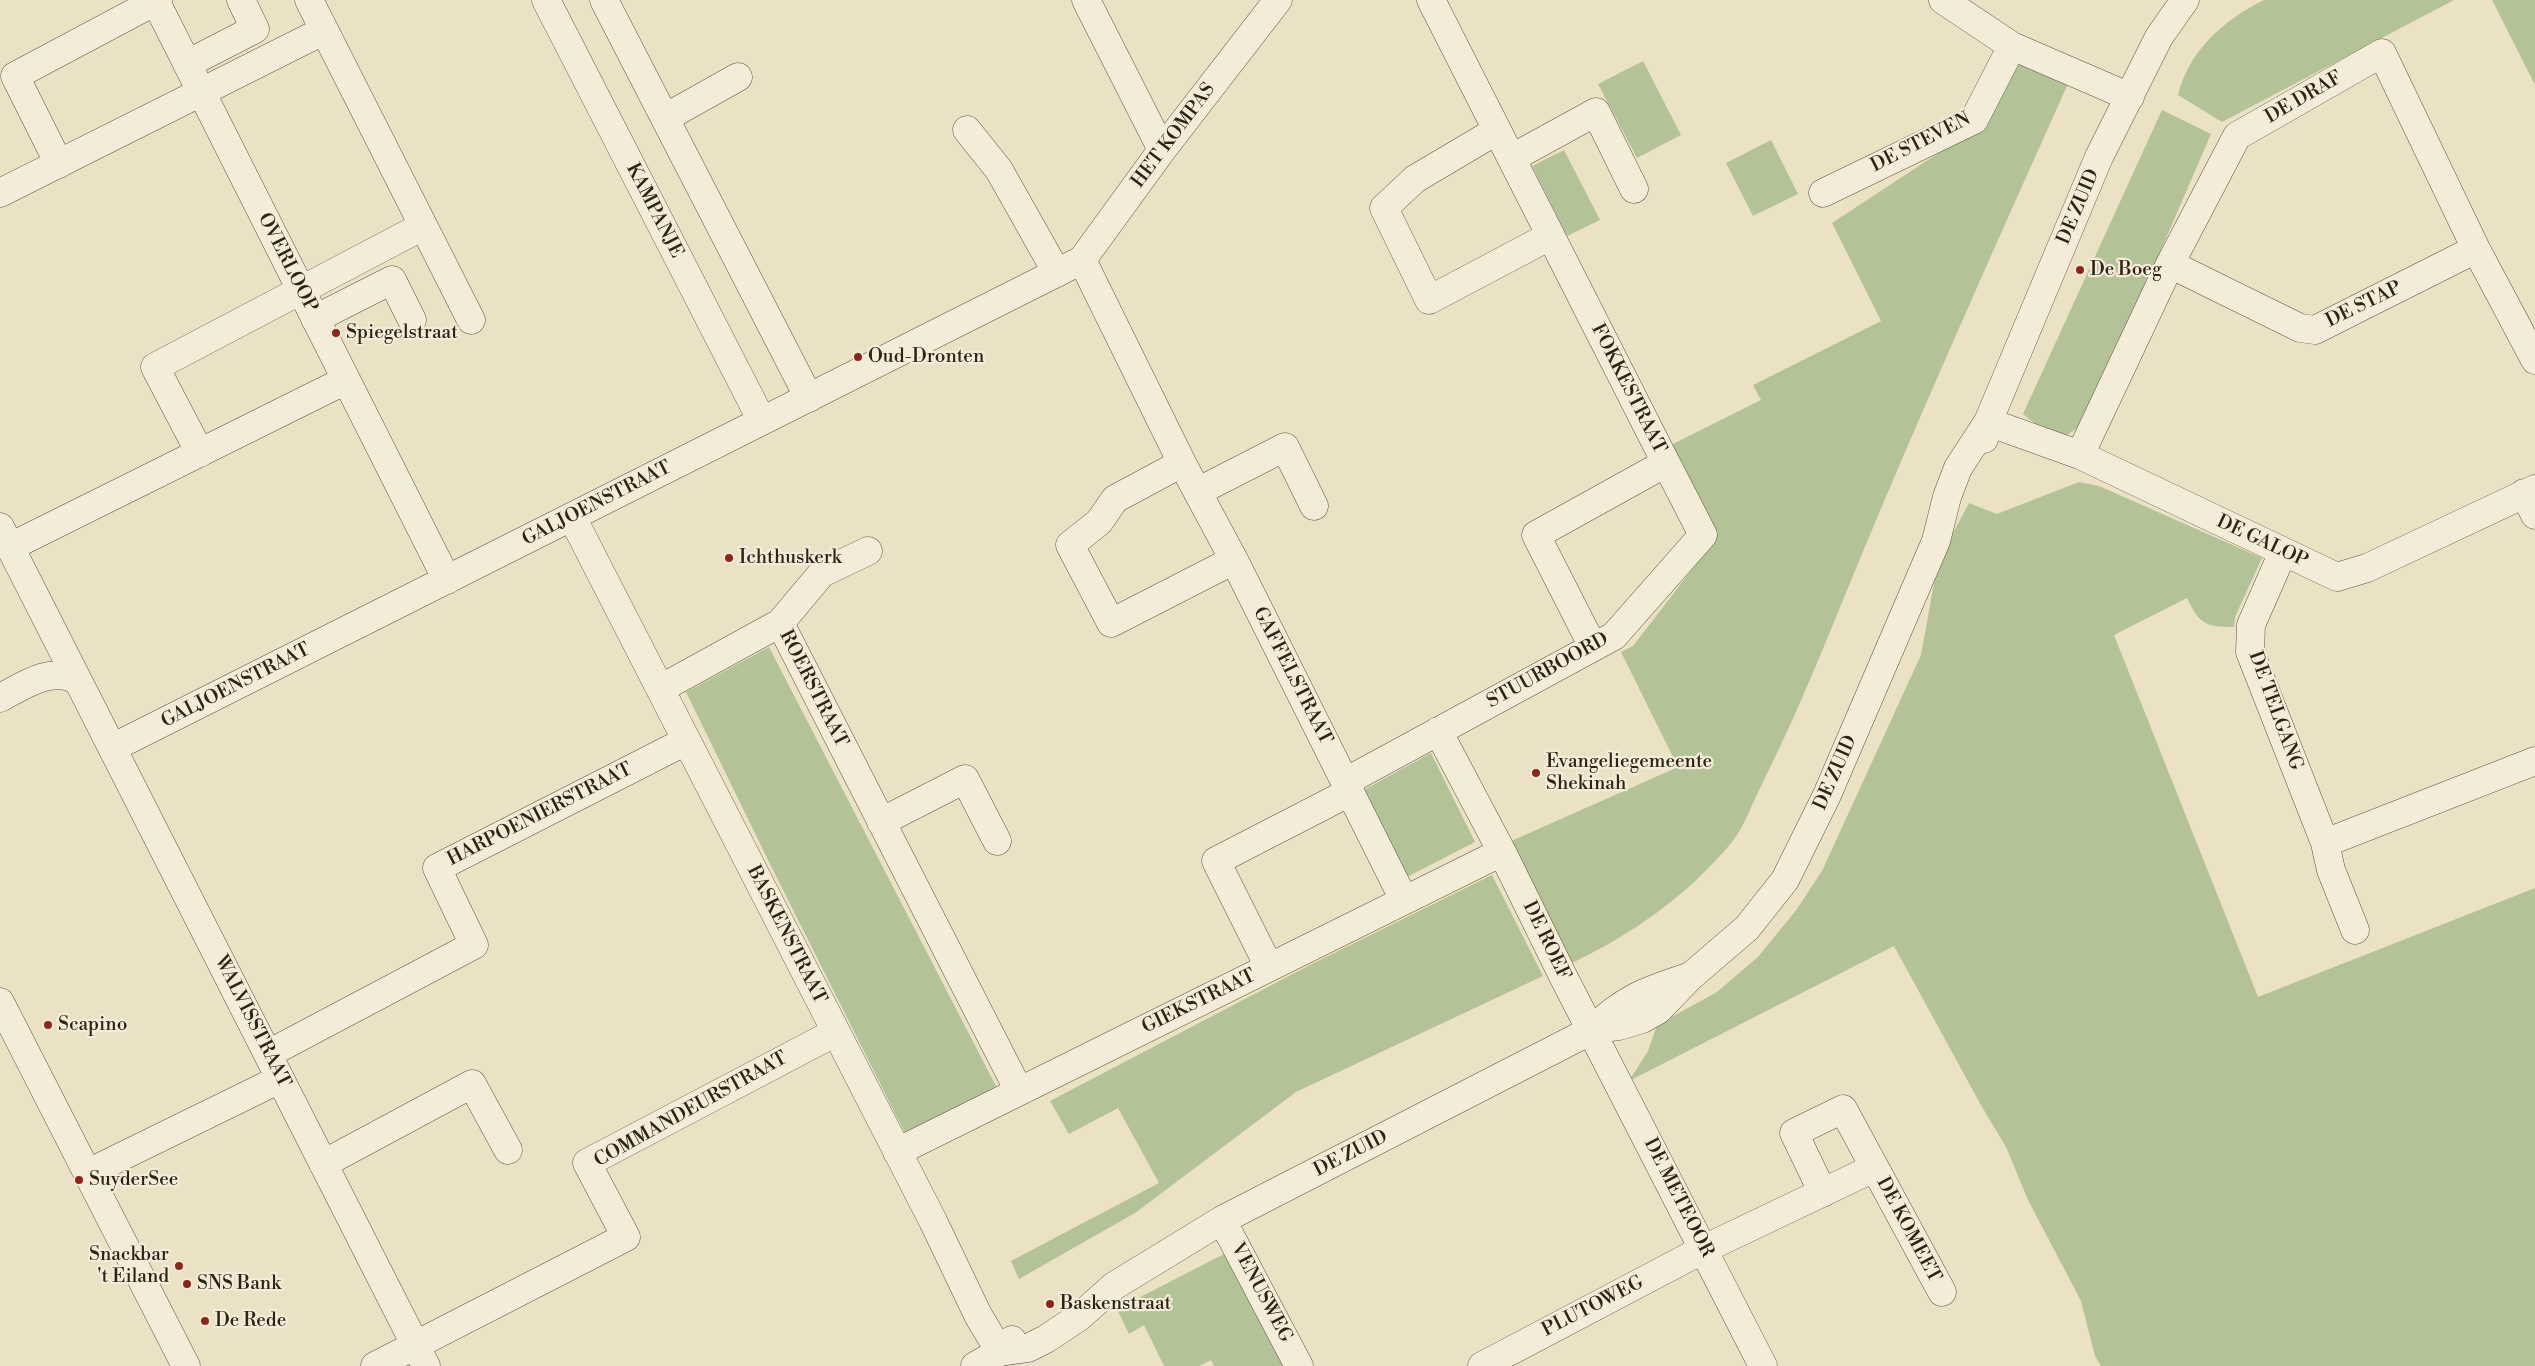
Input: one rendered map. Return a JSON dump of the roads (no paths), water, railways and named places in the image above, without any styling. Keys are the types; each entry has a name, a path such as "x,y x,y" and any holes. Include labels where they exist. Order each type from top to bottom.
{"street":[{"path":"60,164 15,76 156,0"},
{"name":"OVERLOOP","path":"156,0 200,92 447,580"},
{"path":"187,64 255,29 241,0"},
{"path":"309,0 470,320"},
{"name":"KAMPANJE","path":"546,0 762,422"},
{"path":"604,0 809,398"},
{"path":"1086,0 1162,150"},
{"name":"FOKKESTRAAT","path":"1431,0 1666,462 1536,535 1593,647"},
{"path":"1943,0 2012,46 2130,97"},
{"name":"DE ZUID","path":"975,1366 1000,1352 1028,1348 1046,1339 1079,1317 1114,1286 1222,1220 1592,1030 1613,1010 1631,998 1691,976 1747,928 1784,880 1827,795 1936,541 1946,497 1958,468 1988,422 2099,157 2159,37 2185,0"},
{"name":"HET KOMPAS","path":"1082,260 1269,5"},
{"path":"0,193 324,31"},
{"name":"DE STEVEN","path":"1822,193 1974,120 2012,46"},
{"name":"DE DRAF","path":"2080,455 2170,264 2237,136 2382,54 2476,250 2535,360"},
{"path":"665,118 738,77"},
{"path":"1512,158 1596,112 1634,189"},
{"path":"967,130 999,170 1057,273"},
{"path":"1496,131 1416,179 1384,208 1429,300 1550,236"},
{"path":"200,452 155,367 424,226"},
{"name":"DE STAP","path":"2170,264 2300,328 2315,330 2476,250"},
{"name":"GALJOENSTRAAT","path":"112,748 1082,260"},
{"name":"GAFFELSTRAAT","path":"1082,260 1182,463 1199,491 1404,900"},
{"path":"315,319 392,280 412,320"},
{"path":"5,537 200,452 346,380"},
{"name":"DE GALOP","path":"1988,422 2080,455 2337,576 2367,568 2531,499"},
{"path":"1199,491 1285,447 1314,506"},
{"name":"STUURBOORD","path":"1348,787 1438,731 1614,636 1702,535 1666,462"},
{"path":"1182,463 1115,499 1099,522 1070,545 1111,623 1234,560"},
{"name":"BASKENSTRAAT","path":"572,517 836,1032 978,1315 1000,1352"},
{"name":"WALVISSTRAAT","path":"5,537 75,679 112,748 421,1356"},
{"path":"780,623 822,573 868,551"},
{"name":"DE TELGANG","path":"2283,552 2251,625 2250,652 2325,843 2331,870 2355,930"},
{"name":"ROERSTRAAT","path":"660,689 780,623 1019,1091"},
{"path":"0,698 45,676 58,673 75,679"},
{"path":"1438,731 1502,852"},
{"name":"HARPOENIERSTRAAT","path":"268,1054 474,944 437,868 686,741"},
{"path":"2325,843 2535,761"},
{"path":"881,822 965,779 997,841"},
{"path":"1269,968 1216,861 1348,787"},
{"name":"GIEKSTRAAT","path":"897,1152 1502,852"},
{"name":"DE ROEF","path":"1502,852 1563,976 1592,1030"},
{"path":"0,1002 186,1366"},
{"name":"DE METEOOR","path":"1592,1030 1763,1366"},
{"name":"COMMANDEURSTRAAT","path":"421,1356 626,1237 587,1163 836,1032"},
{"path":"88,1173 280,1079"},
{"path":"323,1164 472,1084 508,1150"},
{"name":"DE KOMEET","path":"1824,1193 1794,1133 1843,1108 1942,1292"},
{"name":"DE KOMEET","path":"1704,1250 1874,1168"},
{"name":"VENUSWEG","path":"1222,1220 1299,1366"},
{"name":"PLUTOWEG","path":"1482,1366 1704,1250"},
{"path":"374,1366 421,1356"}],"place":[{"name":"De Boeg","path":"2080,270"},
{"name":"Spiegelstraat","path":"336,333"},
{"name":"Oud-Dronten","path":"858,357"},
{"name":"Ichthuskerk","path":"729,558"},
{"name":"Evangeliegemeente Shekinah","path":"1536,773"},
{"name":"Scapino","path":"48,1025"},
{"name":"SuyderSee","path":"79,1180"},
{"name":"Snackbar 't Eiland","path":"179,1266"},
{"name":"SNS Bank","path":"187,1284"},
{"name":"Baskenstraat","path":"1050,1304"},
{"name":"De Rede","path":"205,1321"}]}
